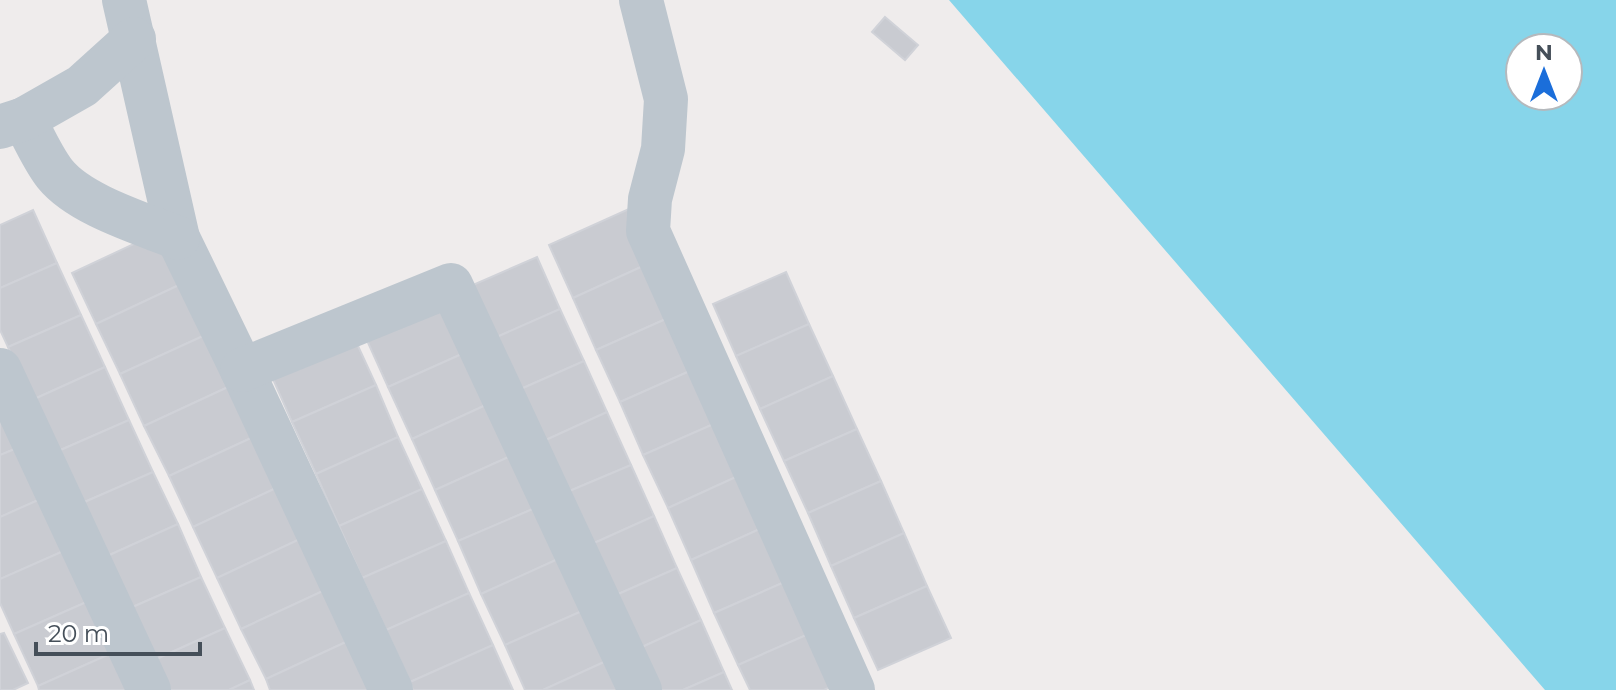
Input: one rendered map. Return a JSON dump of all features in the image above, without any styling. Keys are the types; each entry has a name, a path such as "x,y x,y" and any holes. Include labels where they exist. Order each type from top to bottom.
{"street":[{"path":"641,0 666,99 663,149 650,199 648,231 853,690"},
{"path":"128,12 82,86 12,123 55,174 79,195 178,238"},
{"path":"128,12 178,238 391,690"},
{"path":"242,370 451,285 640,690"},
{"path":"0,370 149,690"}],"water":[{"path":"949,0 1616,0 1616,690 1545,690"}],"building":[{"path":"885,17 918,45 905,60 872,32"},
{"path":"631,208 654,261 573,298 549,245"},
{"path":"33,210 57,263 0,288 0,225"},
{"path":"155,234 179,285 96,324 72,273"},
{"path":"537,257 560,309 490,340 466,288"},
{"path":"654,261 677,314 596,350 573,298"},
{"path":"57,263 81,315 8,347 0,330 0,288"},
{"path":"786,272 809,324 736,356 713,304"},
{"path":"179,285 203,336 120,374 96,324"},
{"path":"442,301 464,353 388,387 365,336"},
{"path":"560,309 584,361 514,392 490,340"},
{"path":"677,314 701,366 620,402 596,350"},
{"path":"81,315 105,367 32,400 8,347"},
{"path":"809,324 833,376 760,409 736,356"},
{"path":"352,333 376,385 292,422 269,370"},
{"path":"203,336 228,387 144,426 120,374"},
{"path":"464,353 488,404 412,439 388,387"},
{"path":"584,361 607,412 537,444 514,392"},
{"path":"701,366 725,419 643,455 620,402"},
{"path":"105,367 129,420 56,452 32,400"},
{"path":"833,376 857,429 784,461 760,409"},
{"path":"376,385 398,437 316,474 292,422"},
{"path":"228,387 251,438 169,476 144,426"},
{"path":"0,399 22,446 0,455"},
{"path":"488,404 511,456 435,490 412,439"},
{"path":"607,412 631,465 560,495 537,444"},
{"path":"725,419 749,471 668,508 643,455"},
{"path":"129,420 153,472 80,504 56,452"},
{"path":"857,429 881,481 808,513 784,461"},
{"path":"398,437 422,489 339,526 316,474"},
{"path":"251,438 276,488 193,527 169,476"},
{"path":"22,446 45,497 0,517 0,455"},
{"path":"511,456 535,508 458,541 435,490"},
{"path":"631,465 654,516 583,548 560,495"},
{"path":"749,471 773,523 691,560 668,508"},
{"path":"153,472 178,524 105,557 80,504"},
{"path":"881,481 904,533 831,566 808,513"},
{"path":"276,488 300,539 217,578 193,527"},
{"path":"422,489 446,541 362,578 339,526"},
{"path":"45,497 68,549 0,579 0,517"},
{"path":"535,508 558,559 481,594 458,541"},
{"path":"654,516 677,568 607,599 583,548"},
{"path":"773,523 796,577 714,613 691,560"},
{"path":"178,524 201,577 128,609 105,557"},
{"path":"904,533 927,586 854,618 831,566"},
{"path":"300,539 325,590 241,629 217,578"},
{"path":"446,541 469,593 386,630 362,578"},
{"path":"68,549 91,600 14,634 0,603 0,579"},
{"path":"558,559 582,611 505,645 481,594"},
{"path":"677,568 701,620 631,652 607,599"},
{"path":"201,577 225,628 152,661 128,609"},
{"path":"796,577 820,629 738,665 714,613"},
{"path":"927,586 951,638 878,670 854,618"},
{"path":"325,590 348,641 266,679 241,629"},
{"path":"469,593 493,645 410,682 386,630"},
{"path":"91,600 114,652 38,686 14,634"},
{"path":"582,611 604,662 543,690 525,690 505,645"},
{"path":"701,620 724,672 683,690 648,690 631,652"},
{"path":"225,628 250,680 229,690 165,690 152,661"},
{"path":"820,629 844,681 824,690 750,690 738,665"},
{"path":"4,633 28,683 13,690 0,690 0,634"},
{"path":"348,641 372,690 270,690 266,679"},
{"path":"493,645 513,690 413,690 410,682"},
{"path":"114,652 132,690 39,690 38,686"},
{"path":"604,662 617,690 543,690"},
{"path":"724,672 732,690 683,690"},
{"path":"250,680 254,690 229,690"}]}
